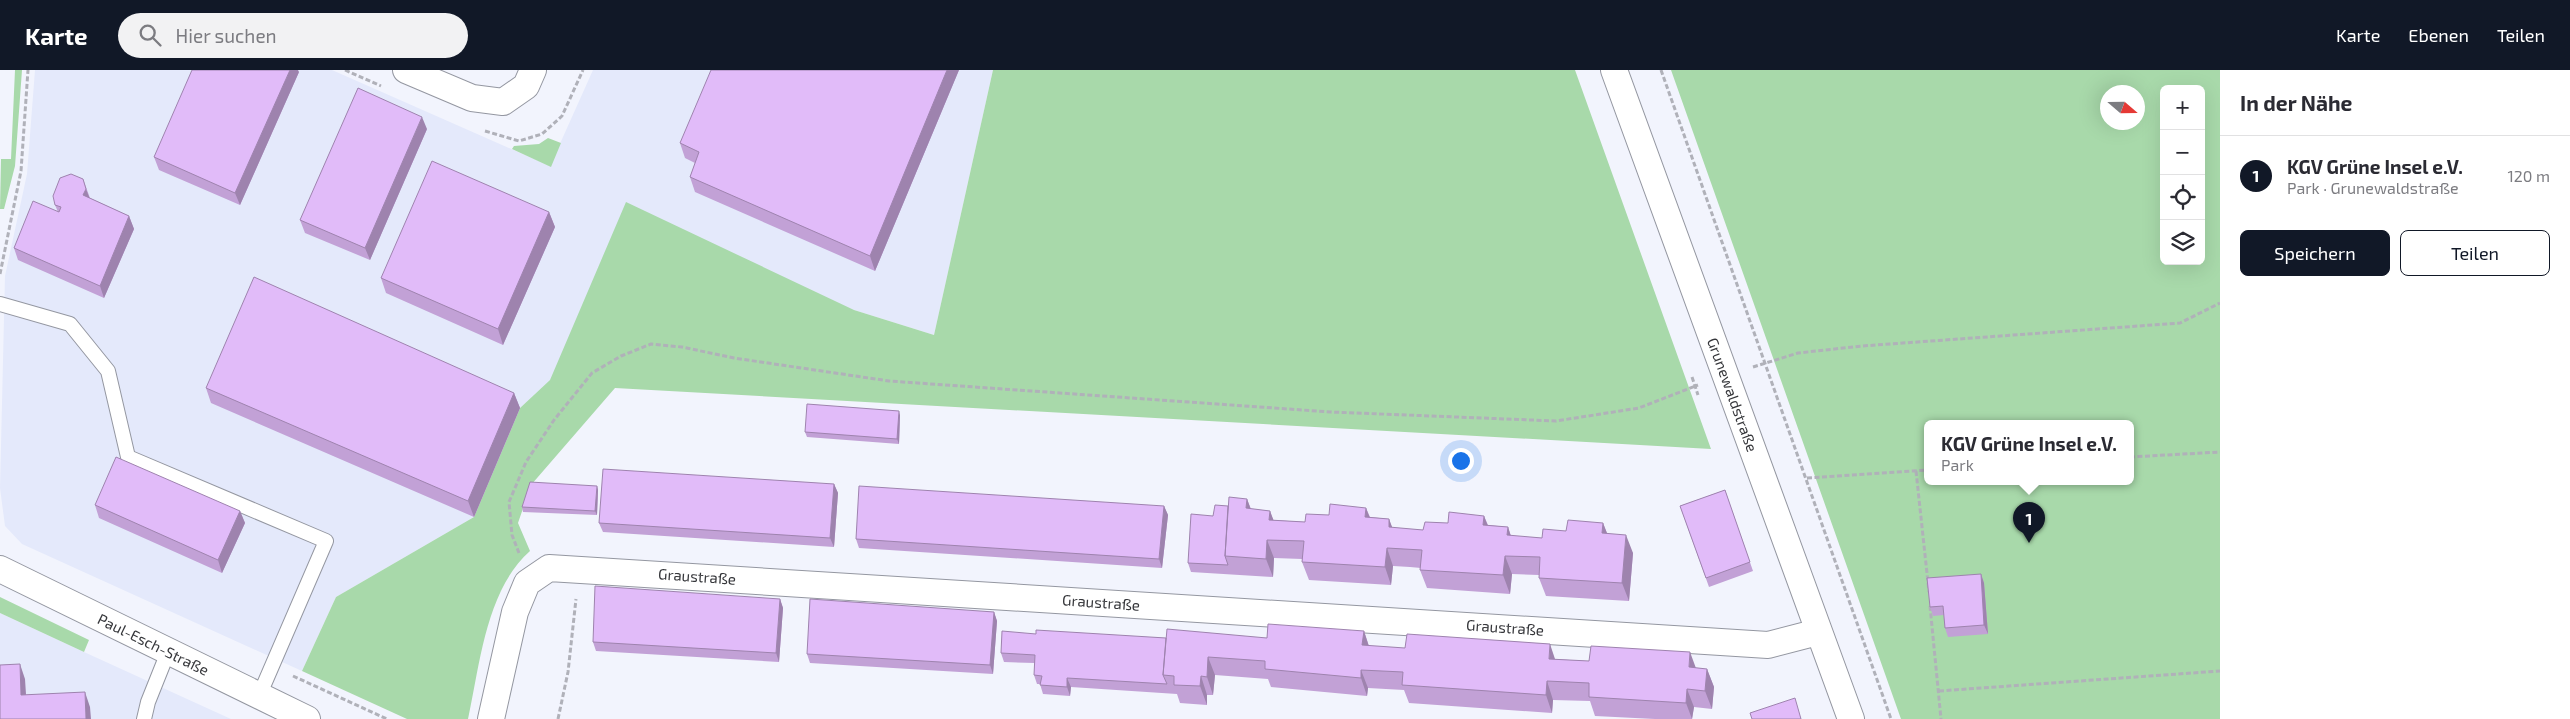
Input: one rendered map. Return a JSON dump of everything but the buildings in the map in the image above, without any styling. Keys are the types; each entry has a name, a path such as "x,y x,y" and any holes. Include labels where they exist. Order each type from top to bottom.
{"street":[{"path":"406,70 472,98 503,102 526,86 533,70"},
{"name":"Grunewaldstraße","path":"1614,70 1851,719"},
{"name":"Graustraße","path":"491,719 515,612 527,583 549,568 1768,645 1818,632"},
{"name":"Paul-Esch-Straße","path":"0,569 307,719"}],"lane":[{"path":"0,304 70,324 108,371 128,457 326,541 259,696"},
{"path":"144,719 148,702 168,652"}],"path":[{"path":"0,274 21,170 28,70"},
{"path":"1661,70 1891,719"},
{"path":"520,556 512,535 509,502 526,462 554,420 592,373 621,356 651,344 682,347 734,358 889,381 1332,412 1556,421 1639,408 1725,376 1798,353 1862,346 2180,323 2220,303"},
{"path":"2134,457 2220,452"},
{"path":"1807,478 1924,470"},
{"path":"1916,471 1929,596"},
{"path":"558,719 568,672 577,596"},
{"path":"1930,605 1941,719"},
{"path":"1939,691 2220,671"}],"shaded area":[{"path":"35,70 332,70 550,166 593,70 993,70 934,335 854,310 550,380 520,408 474,517 336,597 302,671 22,544 5,526 0,488 5,276 27,174"},
{"path":"0,613 84,652 231,719 0,719"}],"green space":[{"path":"15,70 22,70 15,166 4,209 0,209 1,159 11,159"},
{"path":"993,70 1575,70 1711,449 615,388 531,485 518,523 530,551 515,567 503,586 494,607 481,652 468,719 407,719 302,671 336,597 474,517 520,408 550,380 626,202 854,310 934,335"},
{"path":"1671,70 2220,70 2220,719 1901,719"},
{"path":"548,138 561,143 551,167 512,149 514,146 539,144"},
{"path":"0,597 89,640 84,652 0,613"}],"place":[{"name":"KGV Grüne Insel e.V.","path":"2029,543"}]}
